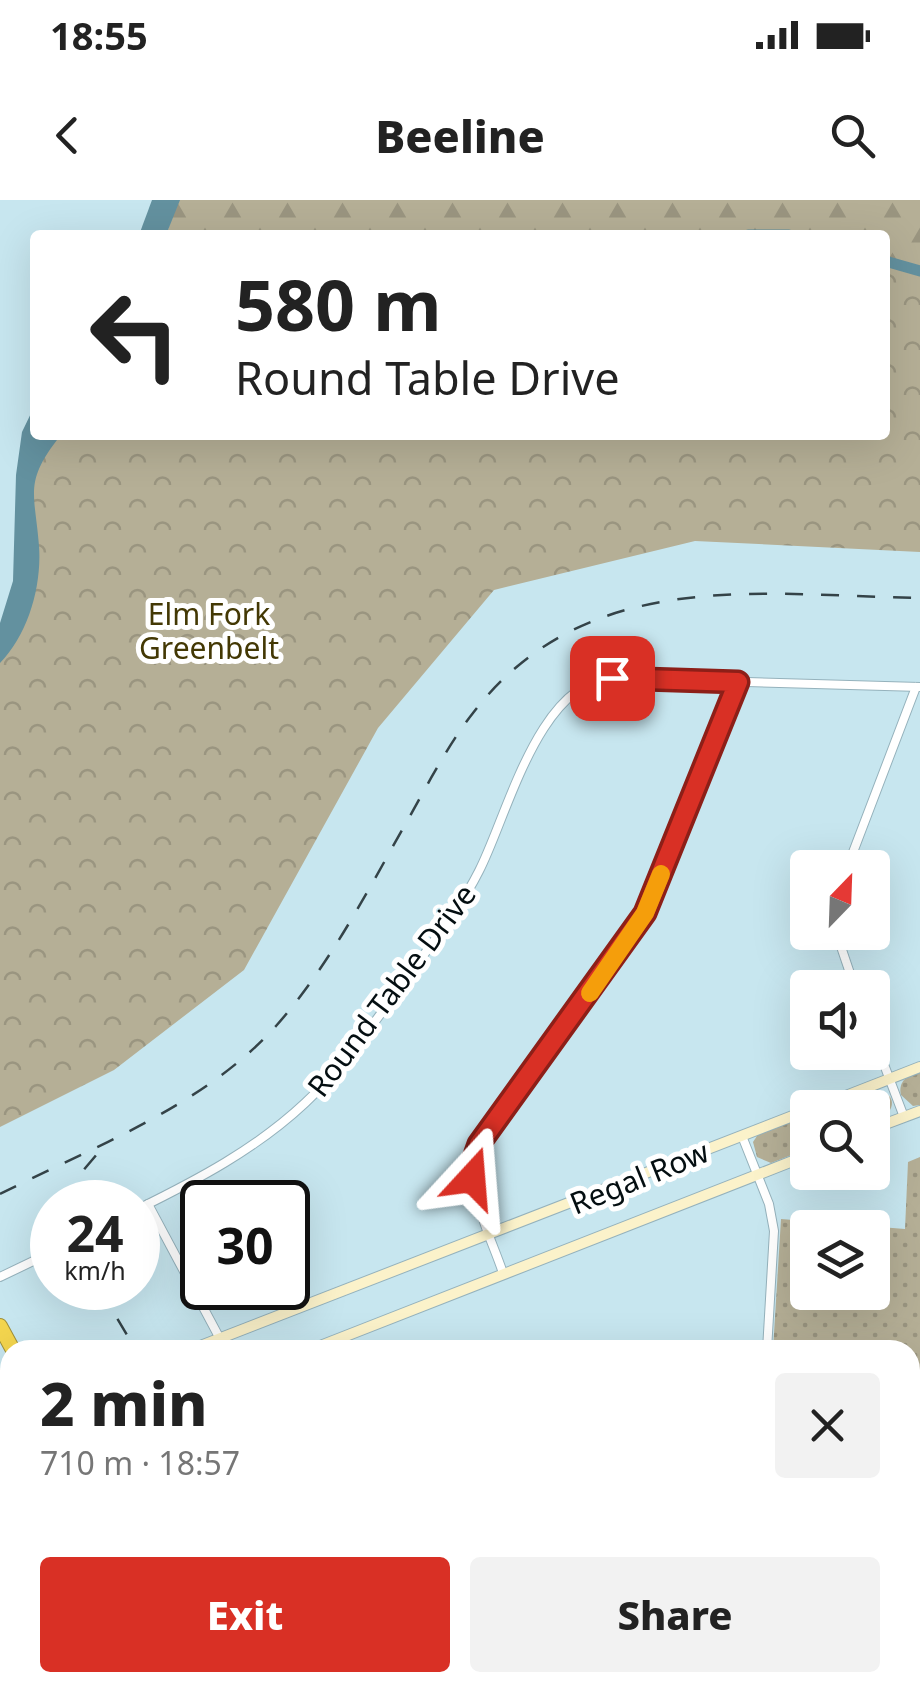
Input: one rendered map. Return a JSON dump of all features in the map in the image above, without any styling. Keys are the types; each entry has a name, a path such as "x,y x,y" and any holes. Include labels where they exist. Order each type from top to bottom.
{"main road":[{"path":"859,1090 920,1066"},
{"path":"890,1122 920,1111"},
{"name":"Regal Row","path":"216,1340 790,1117"},
{"name":"Regal Row","path":"335,1340 790,1162"}],"street":[{"name":"Round Table Drive","path":"160,1198 223,1164 280,1124 348,1056 463,900 488,854 532,747 558,710 592,682 606,678 918,687"},
{"path":"503,1273 472,1178 479,1144 645,913 738,682"},
{"path":"854,850 918,687"},
{"path":"886,1070 904,1117"},
{"path":"742,1136 769,1204 774,1231 768,1340"},
{"path":"160,1226 221,1338"},
{"path":"0,1277 30,1263"}],"green space":[{"path":"178,200 920,200 920,283 890,283 890,230 168,230"},
{"name":"Elm Fork Greenbelt","path":"890,262 920,271 920,552 695,541 494,590 378,728 244,970 114,1070 0,1127 0,650 9,638 30,455 38,440 890,440"},
{"path":"920,1071 920,1105 913,1106 901,1095 901,1086"},
{"path":"790,1121 790,1156 771,1163 757,1157 753,1142 759,1133"},
{"path":"920,1157 920,1340 774,1340 781,1219 790,1220 790,1310 890,1310 890,1228 905,1229 908,1162"}],"water":[{"path":"152,200 180,200 168,230 141,230"},
{"path":"30,415 30,440 57,440 41,465 34,488 39,561 31,609 18,639 0,663 0,623 13,581 16,475 22,432"}],"waterway":[{"path":"890,262 920,271"}],"railway":[{"path":"0,1194 182,1102 247,1054 276,1026 346,928 438,766 473,713 518,666 568,633 621,611 678,599 737,594 920,598"},
{"path":"78,1180 103,1147"},
{"path":"112,1310 130,1340"}],"slow traffic":[{"path":"590,993 645,913 661,874"}],"route":[{"path":"472,1178 479,1144 645,913 738,682 612,678"}]}
